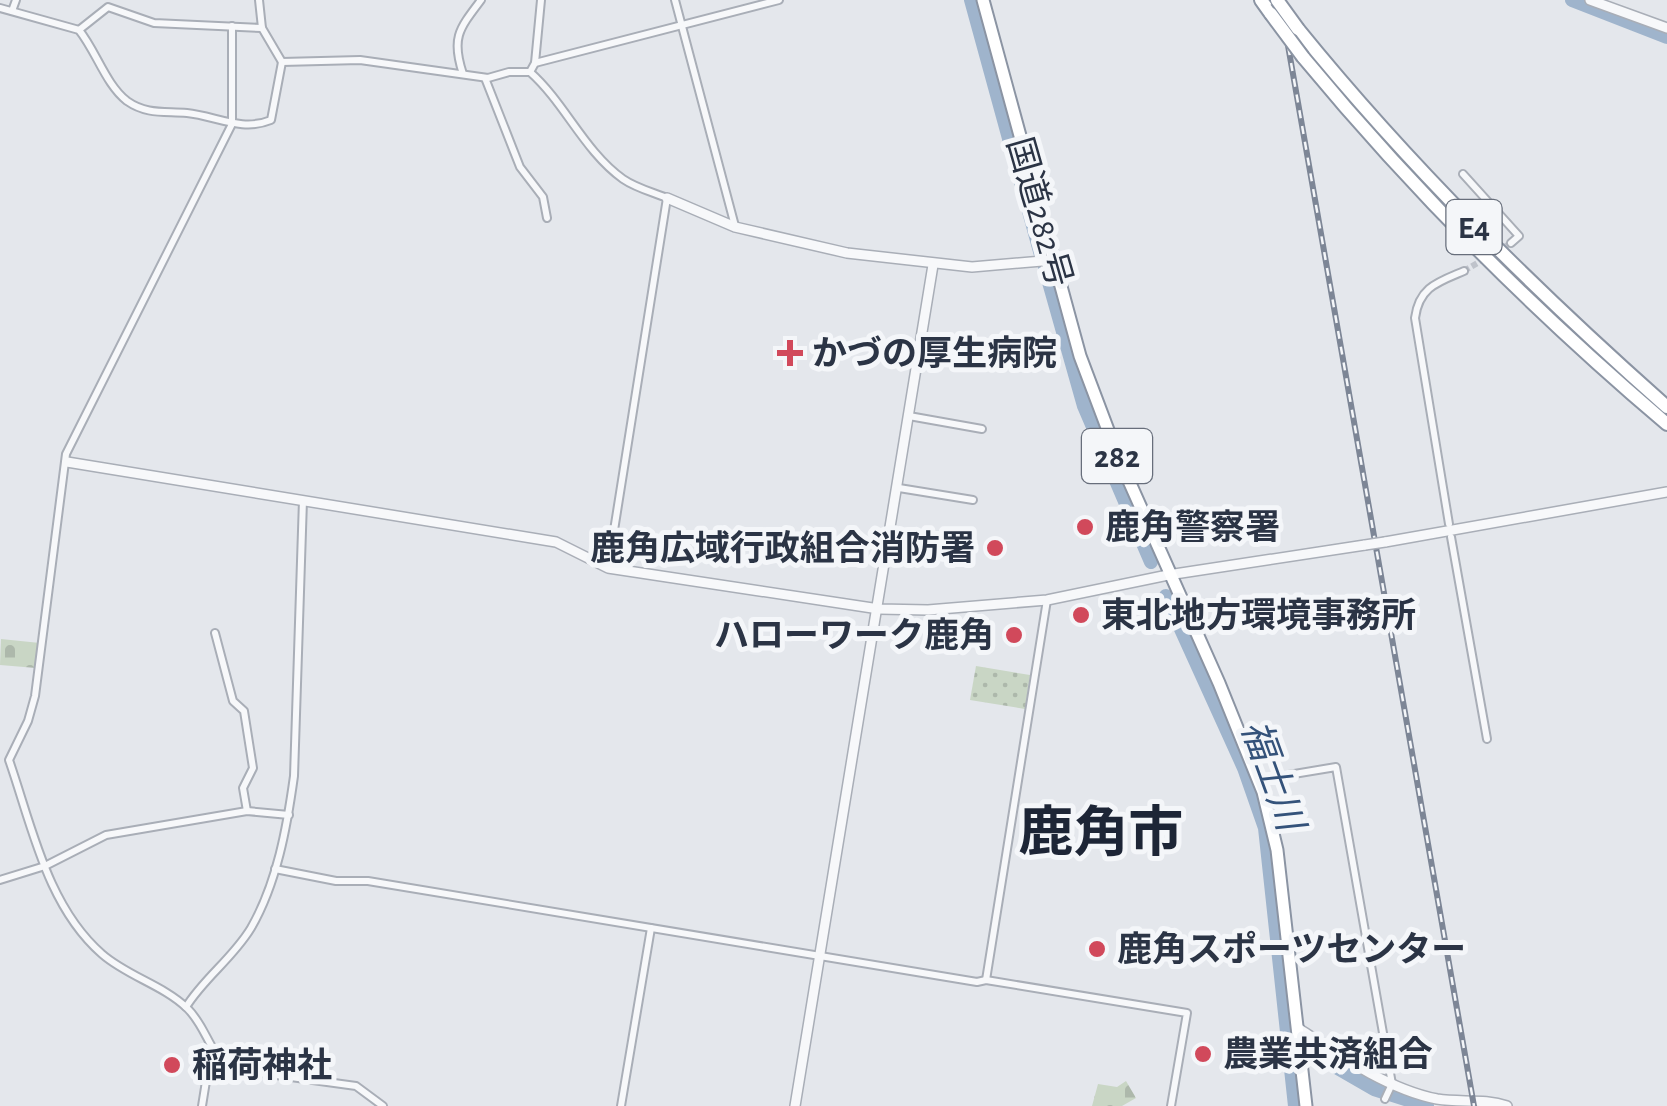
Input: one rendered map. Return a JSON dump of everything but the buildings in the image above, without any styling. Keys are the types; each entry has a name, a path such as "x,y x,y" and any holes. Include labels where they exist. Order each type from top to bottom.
{"highway":[{"name":"国道282号","path":"983,0 1080,356 1168,575 1219,683 1258,780 1278,850 1306,1106"},
{"name":"E4","path":"1261,0 1303,58 1433,205 1534,304 1667,424"},
{"name":"E4","path":"1277,0 1356,100 1443,196 1543,294 1667,406"}],"street":[{"path":"12,11 16,0"},
{"path":"79,30 116,0"},
{"path":"259,0 262,28 282,62"},
{"path":"463,75 455,42 481,0"},
{"path":"530,72 535,63 540,0"},
{"path":"675,0 735,227"},
{"path":"535,63 779,0"},
{"path":"1590,0 1667,28"},
{"path":"108,6 154,23 262,28"},
{"path":"0,8 79,30 128,101 151,113 189,113 232,124 271,120 282,62"},
{"path":"232,26 232,124 70,444 35,696 9,760 65,912 104,956 186,1007 206,1033 216,1058 232,1069 356,1086 383,1106"},
{"path":"282,62 360,60 485,78 530,72 550,90 570,122 611,170 627,182 735,227 847,253 933,264 972,266 1054,260"},
{"path":"485,78 520,167 543,197 548,218"},
{"path":"1463,174 1519,236 1511,244"},
{"path":"608,568 667,198"},
{"path":"795,1106 933,264"},
{"path":"1449,524 1415,318 1418,300 1437,282 1464,272"},
{"path":"909,416 982,428"},
{"path":"67,462 556,542 608,568 879,609 994,607 1047,600 1168,575 1385,542 1667,492"},
{"path":"899,488 974,500"},
{"path":"186,1007 252,927 275,869 289,815 294,776 303,500"},
{"path":"1451,536 1487,739"},
{"path":"986,980 1047,600"},
{"path":"215,633 233,701 244,711 253,768 243,788 247,811"},
{"path":"1258,780 1336,768 1391,1086 1385,1100"},
{"path":"0,880 46,866 106,835 247,811 289,815"},
{"path":"275,869 1187,1013 1171,1106"},
{"path":"621,1106 650,928"},
{"path":"1298,1032 1391,1086 1438,1099 1507,1106"},
{"path":"202,1106 207,1075 216,1058"}],"green space":[{"path":"1,639 40,643 36,668 0,665"},
{"path":"976,666 1030,675 1025,709 970,700"},
{"path":"1126,1081 1136,1098 1122,1106 1092,1106 1098,1084 1117,1087"}],"waterway":[{"name":"福士川","path":"971,0 1041,255"},
{"path":"1572,0 1667,37"},
{"name":"福士川","path":"1045,268 1084,406 1151,562"},
{"name":"福士川","path":"1166,596 1244,768 1265,828 1295,1106"},
{"path":"1290,1047 1322,1059 1374,1089 1427,1106"}],"tunnel":[{"path":"1464,271 1511,243"}],"railway":[{"path":"1280,0 1474,1106"}],"place":[{"name":"かづの厚生病院","path":"790,353"},
{"name":"鹿角警察署","path":"1085,527"},
{"name":"鹿角広域行政組合消防署","path":"995,548"},
{"name":"東北地方環境事務所","path":"1081,615"},
{"name":"ハローワーク鹿角","path":"1014,635"},
{"name":"鹿角スポーツセンター","path":"1097,949"},
{"name":"農業共済組合","path":"1203,1054"},
{"name":"稲荷神社","path":"172,1065"}],"district":[{"name":"鹿角市","path":"1101,832"}]}
